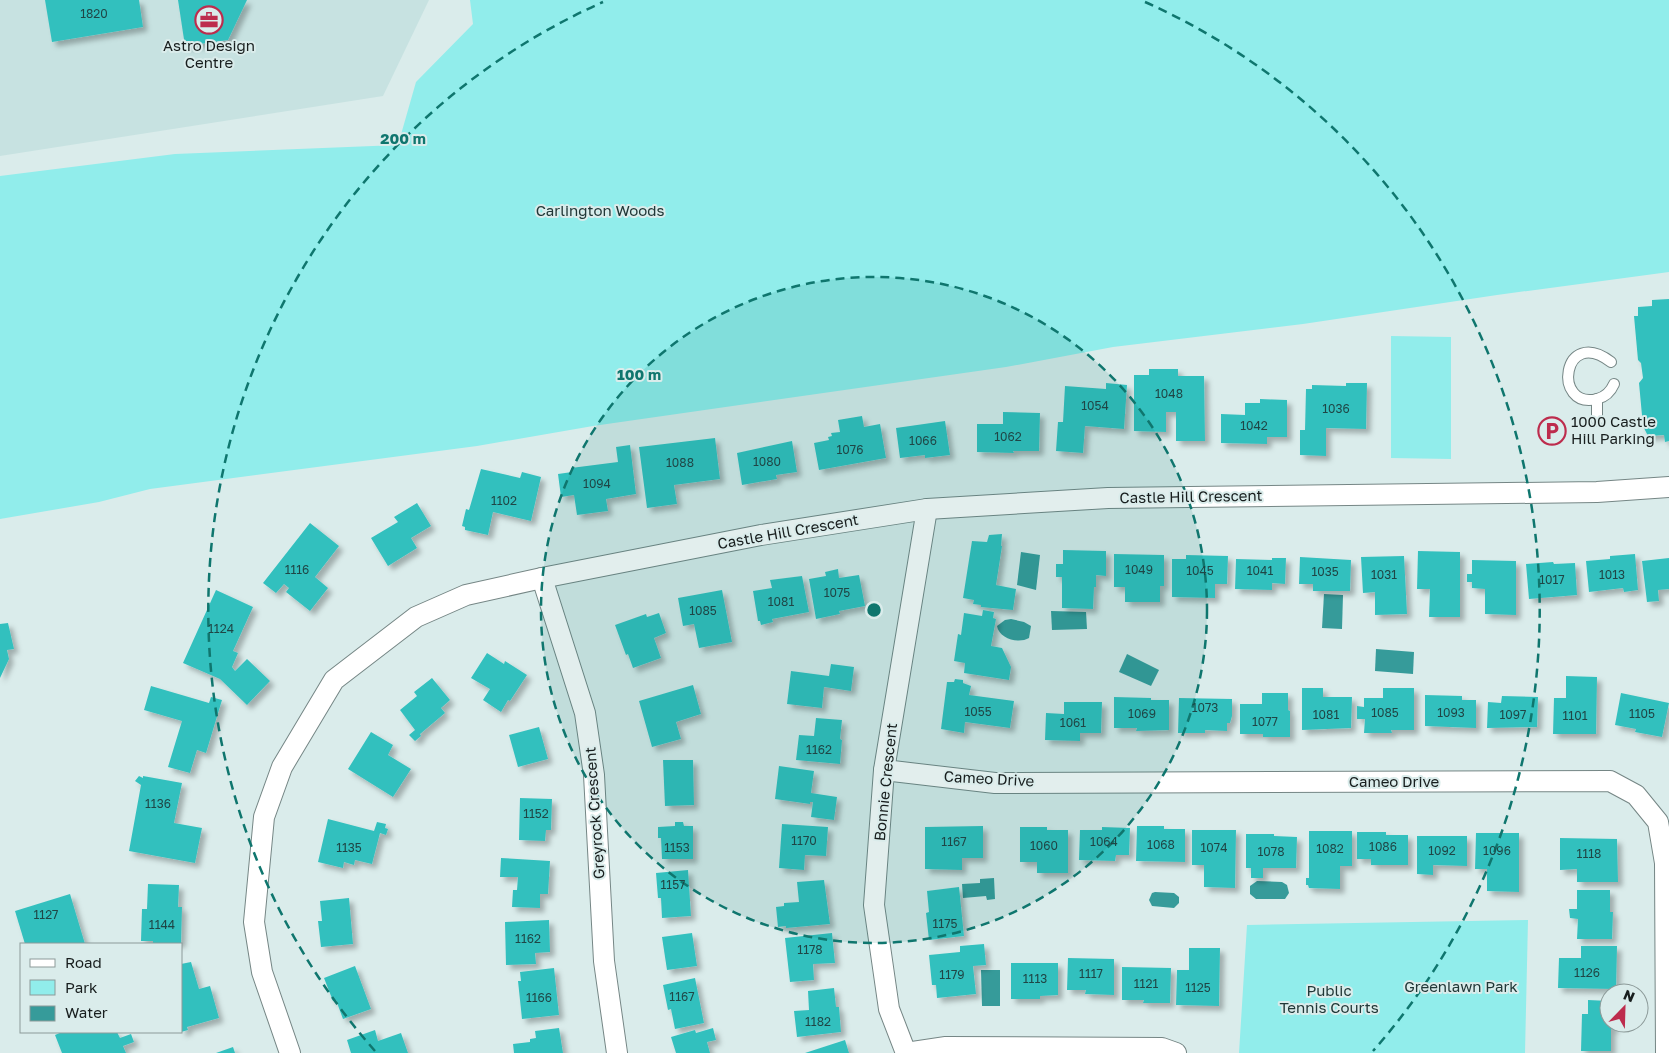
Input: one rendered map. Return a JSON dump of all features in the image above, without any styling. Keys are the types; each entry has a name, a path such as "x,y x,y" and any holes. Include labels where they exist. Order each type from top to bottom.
{"street":[{"name":"Castle Hill Crescent","path":"290,1053 262,972 254,922 264,817 282,767 334,680 416,618 466,596 542,578 761,535 927,509 1108,498 1597,492 1669,486"},
{"name":"Bonnie Crescent","path":"906,1053 889,1009 874,905 884,770 927,509"},
{"name":"Greyrock Crescent","path":"542,578 585,713 594,775 604,961 617,1053"},
{"name":"Cameo Drive","path":"884,770 995,783 1610,781 1636,795 1658,822 1665,863 1666,1053"},
{"path":"906,1053 946,1046 1162,1048 1176,1053"}],"lane":[{"path":"1611,362 1600,354 1585,353 1578,356 1572,362 1567,376 1572,391 1586,399 1597,399 1608,394 1614,384"},
{"path":"1597,399 1597,421"}],"shaded area":[{"path":"0,0 429,0 383,96 0,156"}],"green space":[{"name":"Carlington Woods","path":"470,0 1669,0 1669,272 1303,324 1113,347 1006,367 593,426 477,446 150,489 99,502 0,519 0,176 175,154 398,145 416,82 473,24"},
{"path":"1391,336 1451,337 1451,459 1391,458"},
{"name":"Greenlawn Park","path":"1528,920 1525,1053 1239,1053 1247,925"}],"water":[{"path":"1021,552 1040,555 1036,590 1017,585"},
{"path":"1324,594 1343,595 1342,629 1322,628"},
{"path":"1051,611 1086,612 1087,629 1052,630"},
{"path":"1011,619 1031,626 1029,638 1015,640 1001,634 997,626 1005,620"},
{"path":"1376,649 1414,652 1413,674 1375,671"},
{"path":"1127,654 1159,670 1151,686 1119,672"},
{"path":"994,878 995,899 987,900 986,896 963,898 962,884 980,883 980,879"},
{"path":"1257,881 1282,882 1287,885 1289,893 1285,899 1256,899 1250,894 1250,886"},
{"path":"1152,893 1174,893 1179,897 1179,903 1174,908 1152,906 1149,900"},
{"path":"981,970 1000,970 1000,1006 982,1006"}],"building":[{"path":"45,0 139,0 143,27 52,42"},
{"name":"Astro Design Centre","path":"178,0 247,0 228,40 185,46"},
{"path":"1669,299 1669,441 1665,442 1664,435 1648,436 1643,426 1639,383 1643,378 1641,363 1638,360 1634,316 1638,316 1638,307 1652,306 1652,300"},
{"path":"1149,369 1178,369 1178,376 1204,376 1205,441 1176,441 1176,412 1166,412 1166,432 1134,431 1134,375 1149,375"},
{"path":"1106,383 1127,385 1124,429 1085,426 1083,453 1056,451 1058,422 1063,422 1065,386 1106,389"},
{"path":"1346,383 1367,383 1366,429 1326,428 1326,456 1300,455 1300,430 1305,430 1306,389 1312,389 1312,385 1346,386"},
{"path":"1260,399 1287,400 1287,437 1267,437 1267,444 1221,443 1221,414 1245,415 1245,403 1260,403"},
{"path":"1003,412 1040,413 1039,451 1013,451 1014,453 977,452 977,424 1003,424"},
{"path":"862,416 864,427 880,424 886,458 819,470 814,443 829,440 828,437 832,436 831,433 840,432 838,420"},
{"path":"945,421 950,455 900,458 896,428"},
{"path":"715,438 720,479 674,485 677,504 647,508 639,447"},
{"path":"792,441 797,472 776,475 777,479 742,485 737,453"},
{"path":"630,445 636,494 606,499 608,511 577,515 574,495 561,497 558,474 572,472 571,468 618,462 616,447"},
{"path":"481,469 520,478 522,472 541,477 531,521 493,512 488,535 465,530 465,527 462,526 466,509 469,510"},
{"path":"417,503 431,526 411,538 417,548 388,566 371,538 398,522 394,517"},
{"path":"310,523 339,546 315,577 328,588 310,611 286,592 289,588 284,584 276,593 263,583"},
{"path":"1002,534 996,585 1016,589 1013,610 981,607 981,605 973,604 974,600 963,598 972,541 987,542 989,535"},
{"path":"1063,550 1106,551 1106,576 1096,575 1093,609 1062,608 1062,577 1056,577 1056,564 1063,564"},
{"path":"1418,551 1460,552 1460,617 1429,617 1430,589 1417,589"},
{"path":"1114,554 1164,555 1164,586 1160,586 1160,602 1125,602 1125,587 1114,587"},
{"path":"1635,554 1638,590 1624,592 1623,588 1589,592 1586,561 1610,559 1610,556"},
{"path":"1186,555 1228,556 1227,584 1215,584 1215,598 1172,597 1172,559 1186,559"},
{"path":"1404,556 1407,614 1375,615 1375,592 1363,593 1361,557"},
{"path":"1300,557 1351,560 1350,591 1313,591 1313,584 1299,584"},
{"path":"1272,558 1286,558 1285,584 1272,583 1272,590 1235,589 1236,559 1272,560"},
{"path":"1669,558 1669,589 1658,590 1659,601 1647,602 1642,561"},
{"path":"1472,560 1516,561 1516,615 1485,614 1485,589 1472,588 1472,582 1467,582 1467,574 1472,574"},
{"path":"1553,562 1554,564 1575,563 1577,595 1529,599 1526,564"},
{"path":"838,569 839,578 859,575 865,606 839,611 840,614 816,619 809,579 826,576 825,572"},
{"path":"802,576 809,612 772,619 773,622 761,625 760,621 758,621 753,591 772,588 770,580"},
{"path":"216,590 253,607 233,651 238,653 232,667 235,671 247,659 270,681 247,705 220,679 183,663"},
{"path":"722,590 732,642 699,648 694,624 683,626 678,598"},
{"path":"983,610 994,612 993,618 996,619 991,646 1002,648 1011,667 1009,680 964,673 965,663 954,661 958,634 961,635 964,613 982,616"},
{"path":"659,613 666,633 654,638 661,658 633,668 615,625 646,614 647,617"},
{"path":"8,623 14,649 7,650 9,659 0,678 0,624"},
{"path":"487,653 504,664 505,661 527,675 501,712 483,700 490,689 471,678"},
{"path":"831,664 854,667 851,691 824,687 822,708 787,704 791,671 829,676"},
{"path":"1566,676 1597,677 1596,734 1553,734 1554,698 1566,698"},
{"path":"432,678 450,700 441,708 445,713 420,734 421,736 415,741 409,735 415,730 400,710 417,696 414,692"},
{"path":"955,679 963,680 963,683 971,686 969,695 1014,701 1010,728 965,722 964,733 941,729 947,682 954,682"},
{"path":"693,685 701,714 676,722 681,739 652,747 639,701"},
{"path":"151,686 209,703 211,697 222,700 206,753 197,750 190,773 168,767 182,721 144,710"},
{"path":"1302,688 1323,688 1323,697 1352,697 1351,728 1302,730"},
{"path":"1383,688 1414,688 1414,730 1391,730 1392,733 1364,733 1365,719 1357,719 1357,706 1364,707 1364,698 1383,698"},
{"path":"1262,693 1288,693 1290,737 1263,737 1263,734 1240,734 1240,704 1262,704"},
{"path":"1621,693 1669,703 1662,737 1635,732 1636,729 1615,725"},
{"path":"1425,695 1462,696 1462,700 1476,700 1476,728 1425,726"},
{"path":"1502,696 1538,697 1537,727 1487,728 1488,702 1501,703"},
{"path":"1114,697 1169,700 1169,730 1136,731 1137,728 1114,728"},
{"path":"1179,698 1232,699 1232,716 1230,723 1227,723 1227,731 1205,730 1205,733 1178,733"},
{"path":"1064,702 1102,702 1101,733 1080,733 1080,741 1045,740 1046,713 1064,714"},
{"path":"816,718 842,720 840,764 796,760 799,735 814,736"},
{"path":"539,727 548,759 518,767 509,735"},
{"path":"371,732 393,745 388,755 411,769 393,797 348,769"},
{"path":"663,760 693,760 694,805 665,806"},
{"path":"779,766 814,771 811,793 837,797 834,820 811,817 813,802 810,802 810,804 775,799"},
{"path":"139,776 182,783 174,823 202,828 195,863 129,851 141,785 135,781"},
{"path":"520,798 552,799 551,830 546,830 545,841 519,840"},
{"path":"328,819 374,831 377,822 386,824 385,828 388,829 386,835 380,833 372,864 355,860 354,865 344,862 343,868 318,862"},
{"path":"675,822 683,822 684,826 693,826 693,859 662,859 661,838 658,838 658,827 675,826"},
{"path":"782,824 828,827 826,856 805,855 804,870 779,868"},
{"path":"983,826 983,858 962,858 962,870 925,869 925,827"},
{"path":"1137,826 1164,826 1164,829 1185,829 1185,862 1136,861"},
{"path":"1020,827 1047,827 1047,830 1068,830 1068,873 1037,873 1037,862 1020,862"},
{"path":"1102,827 1130,828 1129,855 1116,855 1115,861 1079,860 1080,830 1102,830"},
{"path":"1192,830 1236,830 1235,888 1204,887 1204,865 1192,865"},
{"path":"1309,831 1352,831 1352,866 1340,866 1340,889 1309,888 1306,885 1306,878 1309,878"},
{"path":"1357,832 1386,832 1386,835 1408,835 1408,865 1371,865 1371,859 1357,859"},
{"path":"1476,833 1519,833 1519,892 1487,891 1487,869 1475,869"},
{"path":"1246,834 1274,834 1274,836 1297,837 1296,868 1263,868 1263,878 1251,878 1251,868 1246,868"},
{"path":"1417,836 1467,836 1467,866 1433,865 1433,875 1417,874"},
{"path":"1560,838 1617,839 1618,882 1577,882 1577,869 1560,870"},
{"path":"501,858 550,861 548,894 540,894 540,908 512,907 513,890 517,890 518,877 500,877"},
{"path":"688,870 691,916 662,918 661,898 658,898 656,873"},
{"path":"824,880 830,924 778,927 776,907 784,906 784,903 799,902 797,882"},
{"path":"148,884 179,885 178,907 182,907 181,943 141,941 142,909 147,909"},
{"path":"959,887 964,936 929,940 926,913 929,912 927,891"},
{"path":"1577,890 1610,890 1610,912 1613,912 1612,939 1577,939 1578,919 1570,918 1569,909 1577,909"},
{"path":"70,894 85,943 25,943 15,911"},
{"path":"349,898 353,944 321,947 318,921 322,921 320,901"},
{"path":"549,920 550,952 535,953 536,964 506,965 505,922"},
{"path":"692,933 697,966 667,970 662,937"},
{"path":"832,933 835,963 813,964 814,980 790,982 785,938"},
{"path":"984,944 986,965 973,966 976,994 937,998 936,985 932,985 929,955 960,952 960,946"},
{"path":"1581,946 1617,946 1616,983 1599,983 1599,989 1558,988 1559,958 1581,958"},
{"path":"1189,948 1220,948 1219,1006 1176,1005 1177,970 1189,970"},
{"path":"1068,958 1114,959 1114,995 1085,994 1086,990 1067,990"},
{"path":"191,962 199,989 210,986 219,1018 187,1027 188,1030 182,1032 182,964"},
{"path":"1011,963 1058,963 1058,995 1040,996 1040,999 1011,999"},
{"path":"355,966 371,1009 343,1019 336,1000 333,1001 324,978"},
{"path":"1122,967 1171,968 1170,1003 1143,1003 1144,1000 1122,1000"},
{"path":"554,968 559,1015 522,1019 518,981 521,981 520,972"},
{"path":"695,978 704,1023 675,1029 671,1009 668,1010 663,985"},
{"path":"834,988 836,1007 839,1007 841,1032 797,1037 794,1011 809,1010 808,991"},
{"path":"1588,1000 1599,1001 1599,1033 1611,1033 1611,1051 1581,1051 1582,1014 1588,1014"},
{"path":"559,1028 563,1053 514,1053 513,1044 530,1042 530,1039 536,1038 535,1031"},
{"path":"713,1028 716,1040 707,1042 710,1053 676,1053 671,1037 695,1030 696,1033"},
{"path":"375,1030 378,1041 401,1033 408,1053 351,1053 347,1040"},
{"path":"60,1033 118,1033 120,1038 131,1034 134,1042 123,1046 126,1053 62,1053 55,1035"},
{"path":"845,1040 849,1053 805,1053"},
{"path":"233,1047 235,1053 216,1053"}],"place":[{"name":"Astro Design Centre","path":"209,20"},
{"name":"1000 Castle Hill Parking","path":"1552,431"}],"park label":[{"name":"Public Tennis Courts","path":"1329,1000"}]}
